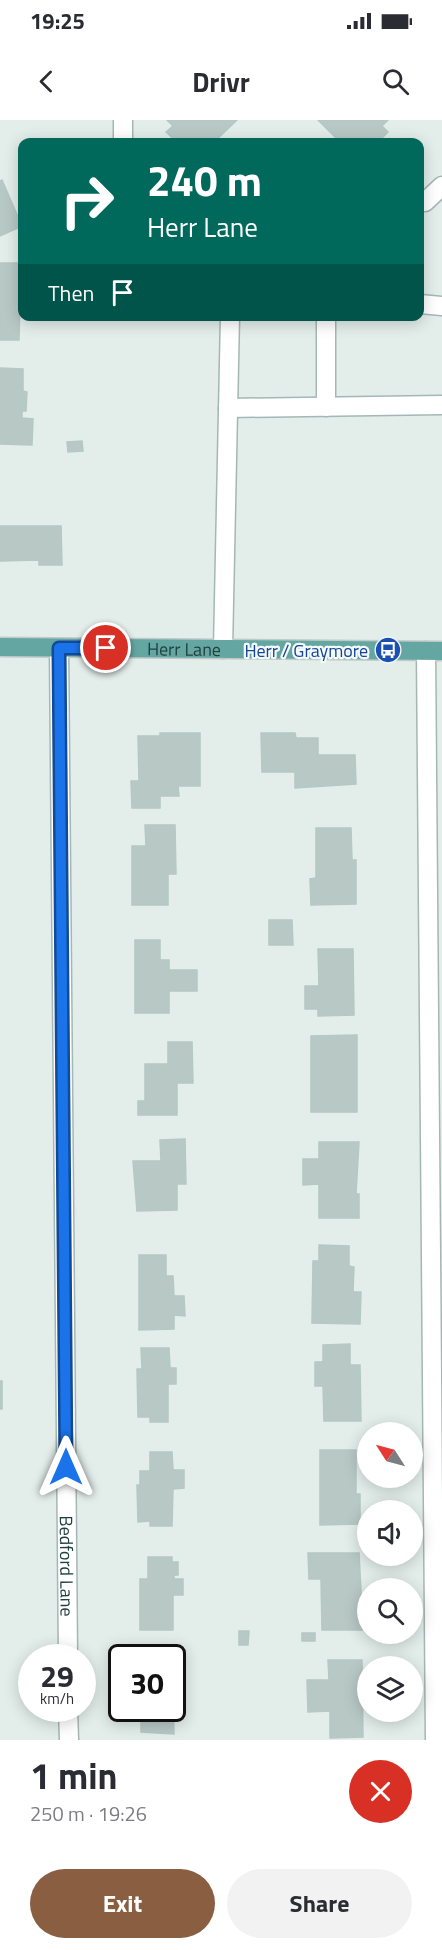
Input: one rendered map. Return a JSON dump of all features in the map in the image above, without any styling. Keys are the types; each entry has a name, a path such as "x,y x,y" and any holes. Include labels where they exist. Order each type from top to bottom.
{"main road":[{"name":"Herr Lane","path":"0,647 434,651"}],"street":[{"path":"123,120 123,138"},
{"path":"424,202 442,186"},
{"path":"424,304 442,306"},
{"path":"223,649 230,321"},
{"path":"326,321 326,407"},
{"path":"228,408 442,405"},
{"name":"Bedford Lane","path":"59,648 68,1644"},
{"path":"434,651 438,1512 435,1740"},
{"path":"68,1722 69,1740"}],"building":[{"path":"167,120 237,120 218,138 173,138 166,132 173,126"},
{"path":"318,120 388,120 382,126 388,132 382,138 336,138"},
{"path":"2,180 18,217 18,228 0,236 0,181"},
{"path":"0,263 18,263 19,340 0,340"},
{"path":"0,368 23,369 23,391 27,392 26,411 22,411 22,418 33,419 32,445 0,444"},
{"path":"82,441 83,451 68,452 67,442"},
{"path":"0,526 61,526 62,565 39,565 39,560 0,561"},
{"path":"160,733 200,733 200,786 178,786 179,796 160,796 160,808 132,808 131,781 139,781 138,736 160,736"},
{"path":"261,733 295,733 296,738 318,738 318,755 355,755 356,784 295,788 295,772 262,772"},
{"path":"145,825 175,825 176,874 168,874 168,905 132,905 132,846 146,846"},
{"path":"316,828 351,828 352,860 356,860 356,904 311,905 310,879 316,878"},
{"path":"269,920 292,920 293,945 269,945"},
{"path":"135,940 160,940 160,960 169,960 169,970 197,970 197,991 169,991 169,1013 135,1013"},
{"path":"318,949 353,949 354,1015 318,1016 318,1009 305,1009 305,986 319,986"},
{"path":"357,1035 357,1112 311,1112 311,1036"},
{"path":"168,1042 192,1042 193,1083 177,1083 177,1115 138,1115 138,1101 145,1101 145,1064 168,1064"},
{"path":"185,1139 186,1184 177,1184 177,1210 137,1211 133,1161 161,1161 160,1140"},
{"path":"319,1142 359,1142 356,1194 359,1194 359,1218 319,1218 319,1184 303,1185 303,1159 319,1159"},
{"path":"319,1245 349,1246 349,1266 354,1267 353,1292 361,1292 360,1324 312,1323 313,1261 319,1261"},
{"path":"139,1255 166,1255 166,1276 173,1276 174,1296 184,1296 185,1316 174,1315 174,1329 139,1330"},
{"path":"350,1344 350,1365 360,1365 361,1421 324,1421 323,1386 315,1386 315,1362 323,1362 323,1345"},
{"path":"141,1348 169,1348 170,1368 176,1368 176,1384 168,1384 168,1422 150,1422 150,1417 138,1417 137,1369 142,1369"},
{"path":"0,1381 2,1381 2,1409 0,1409"},
{"path":"320,1450 356,1450 356,1494 360,1494 360,1500 357,1500 357,1524 320,1525"},
{"path":"150,1452 172,1452 173,1470 184,1470 184,1488 173,1489 172,1526 150,1526 150,1521 138,1522 137,1485 140,1485 140,1471 150,1471"},
{"path":"308,1553 357,1553 360,1578 357,1578 357,1630 322,1630 321,1579 309,1579"},
{"path":"148,1557 172,1557 172,1562 178,1562 178,1575 174,1575 174,1579 183,1579 183,1595 173,1595 173,1630 140,1630 140,1579 148,1579"},
{"path":"239,1631 249,1631 248,1645 239,1645"},
{"path":"302,1633 315,1633 315,1641 302,1641"},
{"path":"328,1660 357,1660 357,1722 363,1722 363,1737 330,1738 330,1711 308,1712 307,1680 329,1680"},
{"path":"141,1722 174,1722 174,1734 141,1732"}],"place":[{"name":"Herr / Graymore","path":"388,650"}],"route":[{"path":"66,1467 59,648 106,648"}]}
